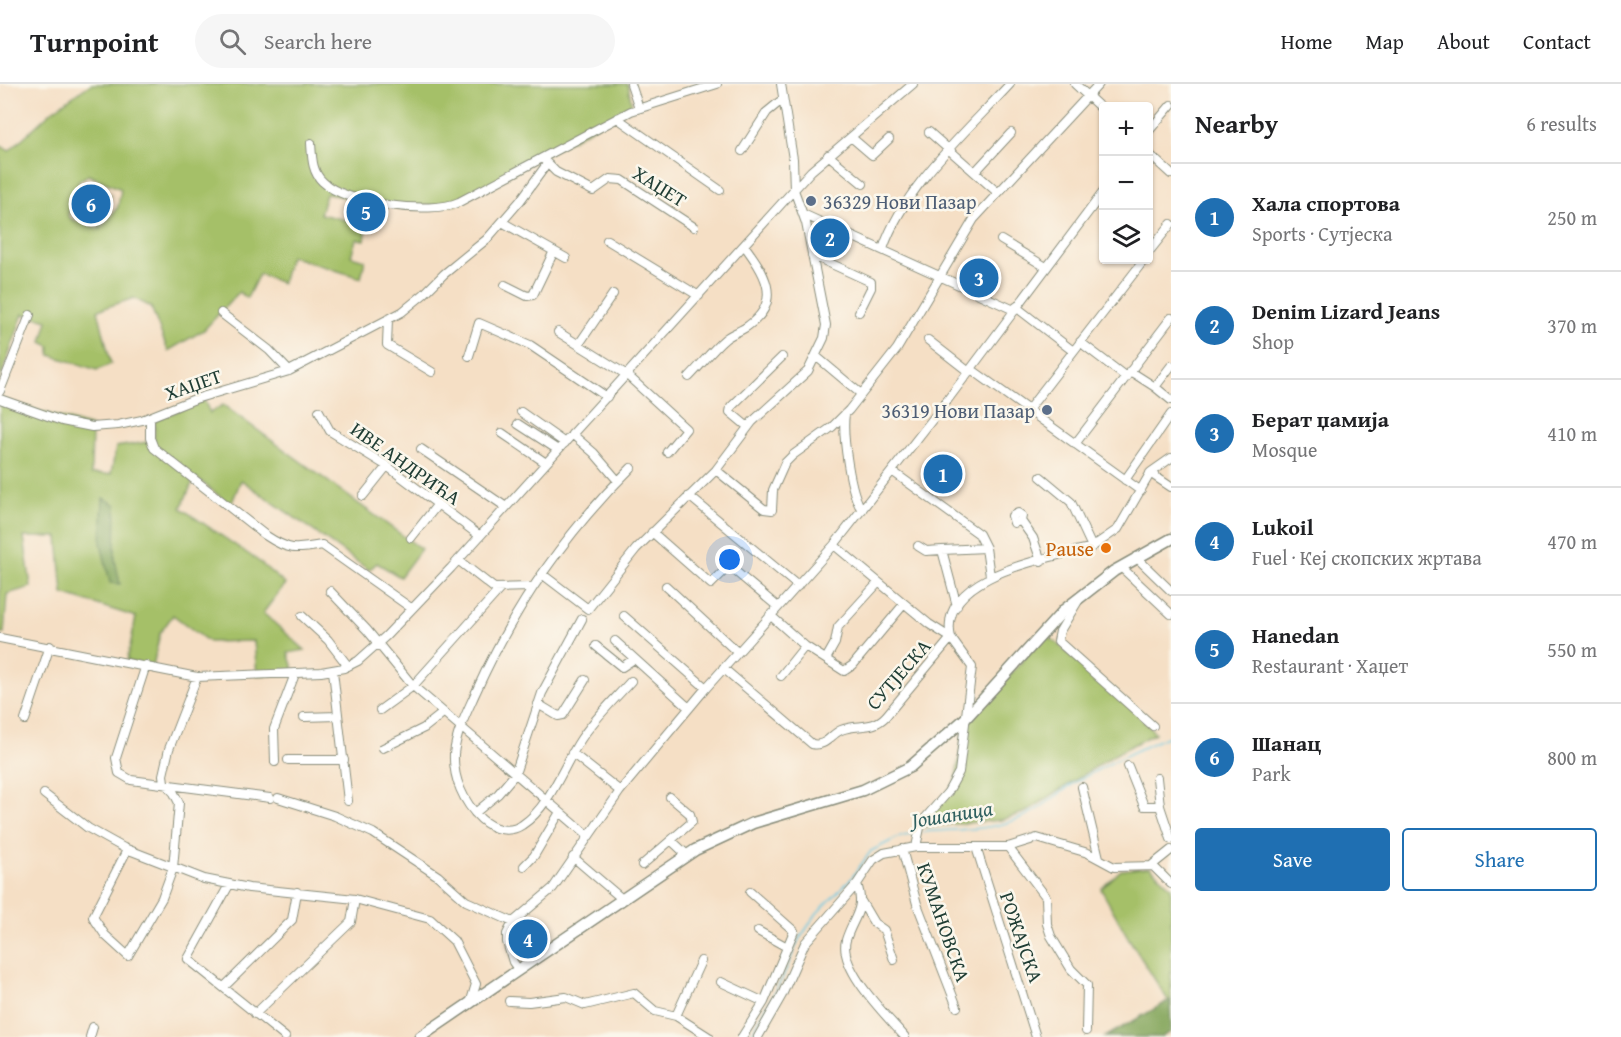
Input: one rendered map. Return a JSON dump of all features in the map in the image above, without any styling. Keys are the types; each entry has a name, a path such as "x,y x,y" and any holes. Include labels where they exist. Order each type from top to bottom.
{"main road":[{"path":"420,1037 687,855 753,823 863,790 895,776 926,756 966,718 1043,631 1082,595 1136,557 1171,539"}],"street":[{"path":"631,84 639,108"},
{"name":"ХАЏЕТ","path":"311,143 316,173 333,190 373,201 428,209 454,205 545,161 617,118 639,108 717,84"},
{"path":"542,574 588,609 621,566 652,532 716,470 747,427 806,374 817,357 826,329 803,214 794,190 792,153 781,84"},
{"path":"0,638 146,665 197,677 295,674 333,671 348,666 378,644 458,560 794,190 828,155 913,84"},
{"path":"883,249 890,230 905,204 1010,84"},
{"path":"1075,84 1099,107"},
{"path":"716,470 764,509 771,511 773,490 785,463 845,414 897,349 942,277 968,228 997,192 1099,84"},
{"path":"742,151 767,112 783,99"},
{"path":"1153,127 1171,105"},
{"name":"ХАЏЕТ","path":"617,118 720,190"},
{"path":"929,132 997,192"},
{"path":"975,172 1011,133"},
{"path":"851,137 872,155 889,139"},
{"path":"828,155 863,183"},
{"path":"1152,156 1171,174"},
{"name":"ХАЏЕТ","path":"0,399 62,421 93,427 118,425 150,417 214,392 289,371 402,312 424,294 444,274 481,245 502,222 545,161"},
{"name":"ХАЏЕТ","path":"545,161 556,172 593,191 610,179 622,180 694,227"},
{"path":"518,969 512,960 507,942 507,934 513,922 549,892 620,791 723,668 834,545 970,370 1099,198"},
{"path":"803,214 1015,309 1073,351"},
{"path":"502,222 566,258"},
{"path":"1153,248 1171,224"},
{"path":"607,240 699,296"},
{"path":"1000,240 1046,267"},
{"path":"689,377 725,339 759,316 765,306 769,291 763,271 744,245"},
{"path":"505,285 527,296 533,295 554,251"},
{"path":"812,255 871,282 871,288 859,312"},
{"path":"1028,410 1141,264"},
{"path":"579,344 612,294"},
{"path":"221,313 269,350 289,371"},
{"path":"0,391 30,315"},
{"path":"1075,444 1171,318"},
{"path":"388,319 387,345 432,372"},
{"path":"469,356 479,322 530,345 607,397"},
{"path":"558,332 627,375 686,429 667,452"},
{"path":"927,340 1141,491"},
{"path":"1080,342 1128,374 1155,387 1171,400"},
{"path":"747,427 730,412 731,407 782,357"},
{"path":"817,357 861,394"},
{"path":"1155,387 1171,366"},
{"name":"ИВЕ АНДРИЋА","path":"320,411 330,431 387,466 480,536"},
{"path":"521,412 565,443"},
{"path":"845,414 846,438 854,490 862,510"},
{"path":"1125,480 1171,414"},
{"path":"150,417 150,438 154,448 208,492 283,547 303,549 322,545 411,608"},
{"path":"518,424 558,450"},
{"path":"502,433 546,463"},
{"path":"572,435 594,453 618,482"},
{"path":"421,449 506,507"},
{"path":"957,606 971,588 990,576 1092,547 1118,529 1150,473 1171,458"},
{"path":"363,496 387,466"},
{"path":"631,468 531,587 494,654 460,730 454,753 462,795 482,820 500,829 521,826 544,800 592,725 631,681"},
{"path":"892,471 974,528 981,536 986,548 990,576"},
{"path":"1150,473 1171,487"},
{"path":"1041,477 1067,497 1092,547"},
{"path":"689,496 798,586"},
{"path":"411,537 438,504"},
{"path":"1021,521 1033,538 1041,561"},
{"path":"652,532 711,584 729,566 778,607"},
{"path":"834,545 904,604 951,638 972,667 957,778 919,827 917,844"},
{"path":"918,546 926,551 986,548"},
{"name":"СУТЈЕСКА","path":"723,668 812,744 819,745 844,729 872,726 883,720 951,638 950,627 957,606 942,550"},
{"path":"1136,557 1171,591"},
{"path":"458,560 485,584 500,589 531,587"},
{"path":"1121,567 1171,614"},
{"path":"822,657 835,643 838,627 878,583"},
{"path":"666,586 737,652"},
{"path":"380,710 413,687 500,589"},
{"path":"330,591 413,687 460,730 587,835"},
{"path":"1082,595 1060,631 1059,641 1153,726"},
{"path":"770,615 805,646 839,669 847,670 904,604"},
{"path":"302,615 328,640 348,666"},
{"path":"624,616 706,688"},
{"path":"476,813 498,794 515,774 538,704 582,619"},
{"path":"615,641 689,708"},
{"path":"25,720 50,646"},
{"path":"596,646 622,667 634,659"},
{"path":"781,676 805,646"},
{"path":"146,665 116,767 123,777 166,785 274,798 351,820 385,839 438,876 466,901 513,922"},
{"path":"333,671 348,801"},
{"path":"275,762 274,729 295,674"},
{"path":"127,850 93,917 105,935 128,956 162,898 173,868 179,803 166,785 163,775 169,749 197,677"},
{"path":"538,704 558,716 563,715 585,680"},
{"path":"383,748 424,728 443,713"},
{"path":"304,717 339,716"},
{"path":"572,753 620,791"},
{"path":"288,760 344,760"},
{"path":"1128,766 1144,806 1160,806"},
{"path":"1157,778 1160,806 1171,839"},
{"path":"1083,787 1099,858"},
{"path":"44,794 88,828 127,850 173,868 229,885 355,899 424,917 446,931 467,963 475,982 470,1004"},
{"path":"642,865 691,825 690,814 670,797"},
{"path":"524,866 534,856 560,812"},
{"path":"976,847 1008,847 1037,838 1099,858 1121,869 1151,866 1171,850"},
{"path":"672,841 687,855"},
{"name":"КУМАНОВСКА","path":"856,884 873,860 888,851 917,844 951,848 976,847"},
{"name":"РОЖАЈСКА","path":"976,847 1036,1037"},
{"path":"1008,847 1046,897 1047,924 1051,936 1071,969 1086,983 1086,1031"},
{"name":"КУМАНОВСКА","path":"902,849 917,904 957,1007"},
{"path":"573,857 621,898"},
{"path":"1151,866 1160,871 1171,884"},
{"path":"856,884 861,901 874,922 884,930 894,960"},
{"path":"758,1037 782,995 805,943 856,884"},
{"path":"229,885 188,959 285,1037"},
{"path":"224,987 292,920 297,892"},
{"path":"742,1037 764,1002 794,931 750,892"},
{"path":"255,1014 351,922 355,899"},
{"path":"861,901 846,941 847,959 866,991 905,1037"},
{"path":"758,931 787,947"},
{"path":"676,1016 701,962"},
{"path":"721,982 764,1002"},
{"path":"509,1001 566,997 585,1005 634,993 656,1011 676,1016 709,1037"},
{"path":"90,1037 93,1027"}],"green space":[{"path":"91,84 628,84 632,106 455,205 404,206 326,194 320,214 367,225 365,240 356,239 351,256 365,260 361,278 290,256 282,283 259,274 247,298 239,292 204,330 168,351 151,307 134,298 98,310 111,364 97,370 50,355 50,346 42,342 48,320 23,314 0,380 0,145 9,151 52,111","holes":["88,175 121,189 118,207 100,229 71,219 68,215 79,181"]},
{"path":"83,184 94,185 111,195 100,226 72,213"},
{"path":"0,399 92,427 91,474 111,474 116,447 154,441 155,420 204,400 210,413 223,405 421,549 400,577 377,563 369,570 241,480 231,505 195,477 181,508 257,560 285,584 263,613 305,650 288,653 295,674 257,675 254,641 209,642 173,615 160,633 153,666 127,661 136,617 63,594 58,537 24,537 31,587 7,594 4,633 0,633"},
{"path":"103,498 116,505 115,560 120,584 110,583 101,543"},
{"path":"1046,634 1132,708 1155,733 1114,755 1026,812 1001,820 919,827 955,783 964,727"},
{"path":"1150,867 1171,887 1171,1005 1129,939 1101,889 1121,870"},
{"path":"1170,1000 1171,1032 1162,1037 1105,1037"}],"waterway":[{"name":"Јошаница","path":"923,832 983,828 1018,819 1034,812 1087,775 1171,735"},
{"name":"Јошаница","path":"750,1037 783,977 798,941 817,913 850,880 871,851 897,838 915,833"}],"place":[{"name":"36329 Нови Пазар","path":"811,201"},
{"name":"Шанац","path":"91,204"},
{"name":"Hanedan","path":"366,212"},
{"name":"Denim Lizard Jeans","path":"830,238"},
{"name":"Берат џамија","path":"979,278"},
{"name":"36319 Нови Пазар","path":"1047,410"},
{"name":"Хала спортова","path":"943,474"},
{"name":"Pause","path":"1106,548"},
{"name":"Lukoil","path":"528,939"}]}
